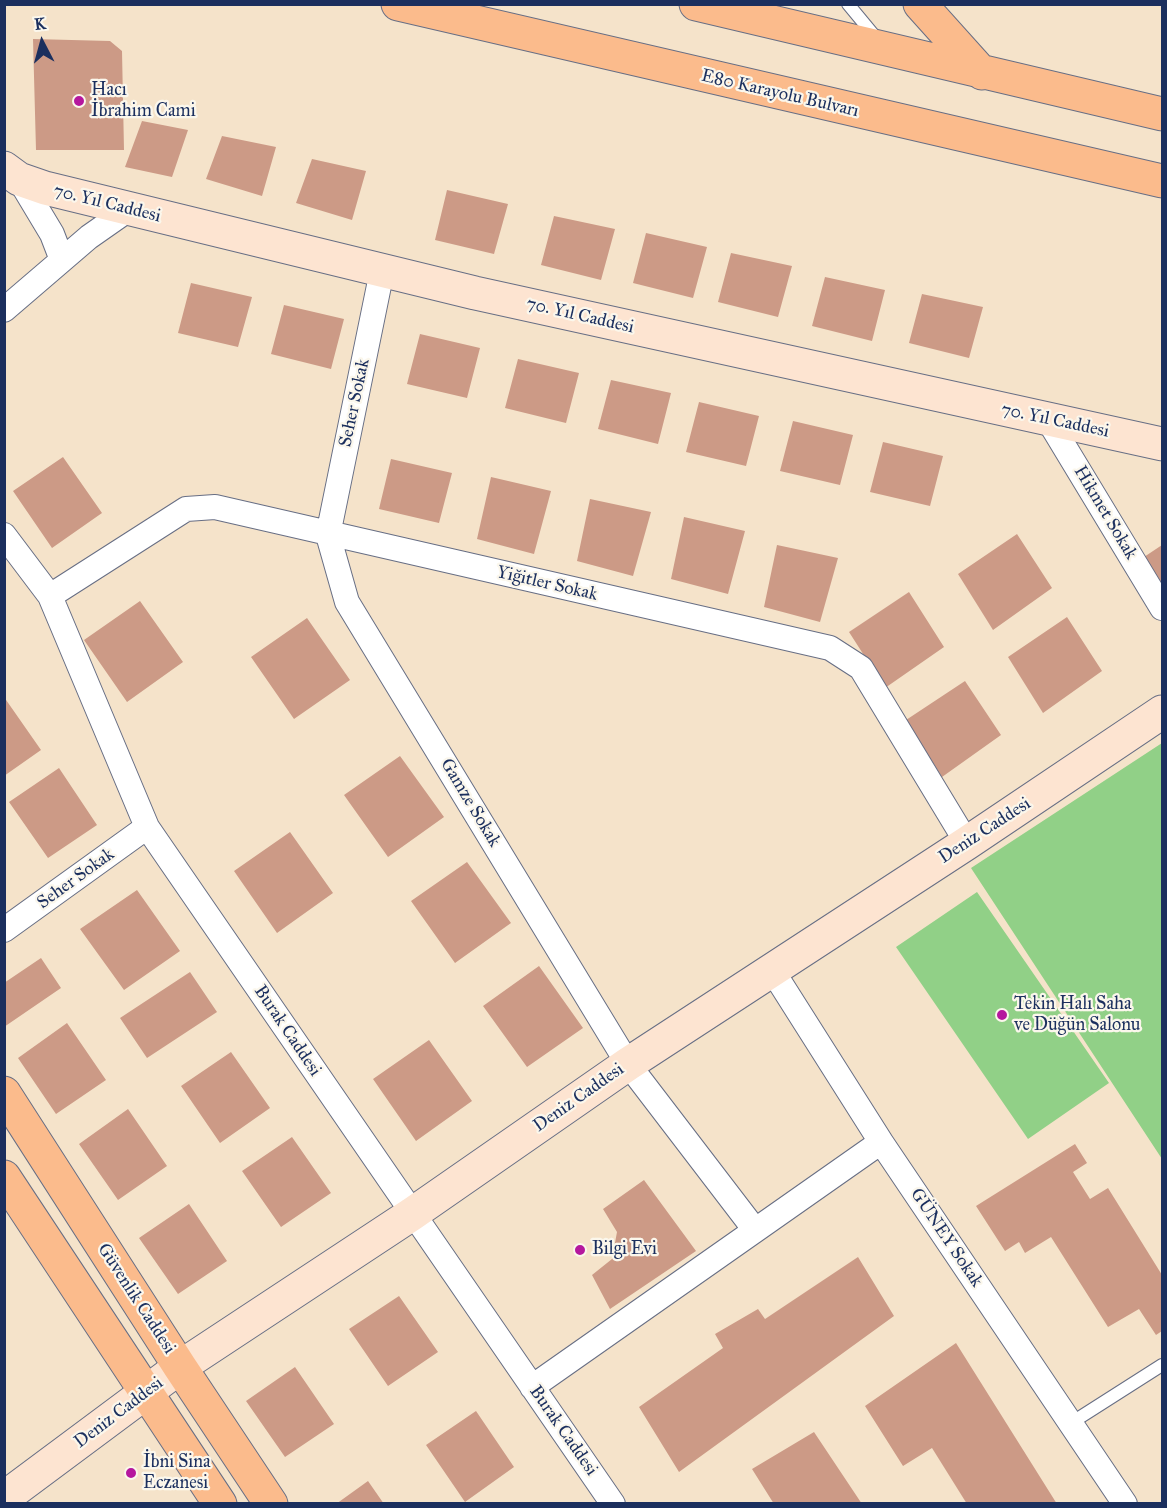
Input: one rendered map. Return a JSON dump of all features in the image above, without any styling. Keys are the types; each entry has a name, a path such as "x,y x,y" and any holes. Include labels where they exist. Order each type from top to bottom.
{"main road":[{"name":"E80 Karayolu Bulvarı","path":"398,4 1162,181"},
{"path":"696,4 1162,114"},
{"path":"920,4 982,72"},
{"name":"Güvenlik Caddesi","path":"4,1093 180,1367 271,1503"},
{"path":"4,1177 220,1503"}],"street":[{"name":"70. Yıl Caddesi","path":"12,173 129,209 382,271 1162,444"},
{"path":"12,173 52,234 62,260"},
{"path":"4,310 62,260 129,209"},
{"name":"Seher Sokak","path":"328,535 382,271"},
{"name":"Hikmet Sokak","path":"1047,418 1162,608"},
{"name":"Yiğitler Sokak","path":"50,596 186,509 215,507 328,535 830,648 861,668 967,843"},
{"name":"Burak Caddesi","path":"4,535 50,596 147,827 613,1503"},
{"name":"Gamze Sokak","path":"328,535 347,602 628,1064 755,1230"},
{"name":"Deniz Caddesi","path":"4,1498 180,1367 412,1214 628,1064 967,843 1162,711"},
{"name":"Seher Sokak","path":"4,930 147,827"},
{"name":"GÜNEY Sokak","path":"772,970 881,1142 1125,1503"},
{"path":"532,1387 881,1142"}],"lane":[{"path":"848,4 885,50"},
{"path":"1071,1423 1162,1365"}],"green space":[{"path":"1162,743 1162,1159 971,868"},
{"name":"Tekin Halı Saha ve Düğün Salonu","path":"977,892 1109,1083 1028,1139 896,947"}],"building":[{"name":"Hacı İbrahim Cami","path":"33,39 110,41 122,51 124,150 36,150"},
{"path":"142,121 188,130 172,177 125,167"},
{"path":"222,136 276,147 262,196 206,179"},
{"path":"312,159 366,171 352,220 296,203"},
{"path":"447,190 508,204 494,254 435,240"},
{"path":"554,216 615,229 601,280 541,265"},
{"path":"646,233 707,247 693,298 633,283"},
{"path":"731,253 792,266 778,317 718,302"},
{"path":"825,277 885,290 872,341 812,326"},
{"path":"191,283 252,297 238,347 178,333"},
{"path":"922,294 983,307 969,358 909,343"},
{"path":"284,305 344,319 331,369 271,354"},
{"path":"420,334 480,348 467,398 407,384"},
{"path":"518,359 579,373 566,423 505,408"},
{"path":"611,380 671,393 658,444 598,429"},
{"path":"699,402 759,416 746,466 686,452"},
{"path":"793,421 853,435 840,485 780,471"},
{"path":"883,442 943,456 930,506 870,492"},
{"path":"63,457 102,513 52,548 13,491"},
{"path":"391,459 452,473 439,523 379,509"},
{"path":"491,477 551,491 534,554 477,539"},
{"path":"590,499 651,512 633,576 577,561"},
{"path":"684,517 745,531 728,594 671,579"},
{"path":"1017,534 1052,588 993,630 958,574"},
{"path":"777,545 838,558 820,622 764,607"},
{"path":"1162,545 1162,586 1144,557"},
{"path":"909,592 944,647 885,688 849,632"},
{"path":"140,601 183,662 127,702 84,640"},
{"path":"1067,617 1102,671 1043,713 1008,657"},
{"path":"307,618 350,680 294,719 251,657"},
{"path":"965,681 1001,735 942,777 906,720"},
{"path":"4,697 41,750 4,776"},
{"path":"400,756 444,817 388,857 344,795"},
{"path":"59,768 97,825 48,858 9,802"},
{"path":"290,832 333,893 277,933 234,871"},
{"path":"467,862 511,923 455,963 411,901"},
{"path":"137,890 180,951 124,990 80,929"},
{"path":"41,958 61,988 4,1027 4,983"},
{"path":"539,966 583,1028 527,1067 483,1006"},
{"path":"190,972 217,1012 147,1058 120,1018"},
{"path":"67,1023 106,1080 56,1114 18,1058"},
{"path":"429,1040 472,1101 416,1141 373,1079"},
{"path":"231,1052 270,1108 220,1143 181,1086"},
{"path":"128,1109 167,1166 118,1200 79,1144"},
{"path":"292,1137 331,1193 281,1227 242,1171"},
{"path":"1075,1144 1087,1163 1073,1172 1090,1199 1108,1188 1162,1275 1162,1331 1156,1335 1139,1309 1108,1327 1051,1237 1025,1253 1019,1242 1005,1251 976,1206"},
{"path":"644,1180 696,1251 610,1309 592,1275 612,1259 617,1232 603,1209"},
{"path":"189,1204 227,1261 178,1294 139,1238"},
{"path":"858,1257 894,1316 679,1472 639,1407 723,1348 715,1334 758,1309 765,1319"},
{"path":"399,1296 438,1352 388,1386 349,1329"},
{"path":"956,1343 1057,1504 967,1504 932,1448 903,1466 865,1406"},
{"path":"295,1367 334,1424 285,1457 246,1401"},
{"path":"476,1411 514,1467 465,1502 426,1445"},
{"path":"814,1432 862,1504 774,1504 752,1469"},
{"path":"368,1481 384,1504 336,1504"}],"place":[{"name":"Hacı İbrahim Cami","path":"79,101"},
{"name":"Tekin Halı Saha ve Düğün Salonu","path":"1002,1015"},
{"name":"Bilgi Evi","path":"580,1250"},
{"name":"İbni Sina Eczanesi","path":"131,1473"}]}
